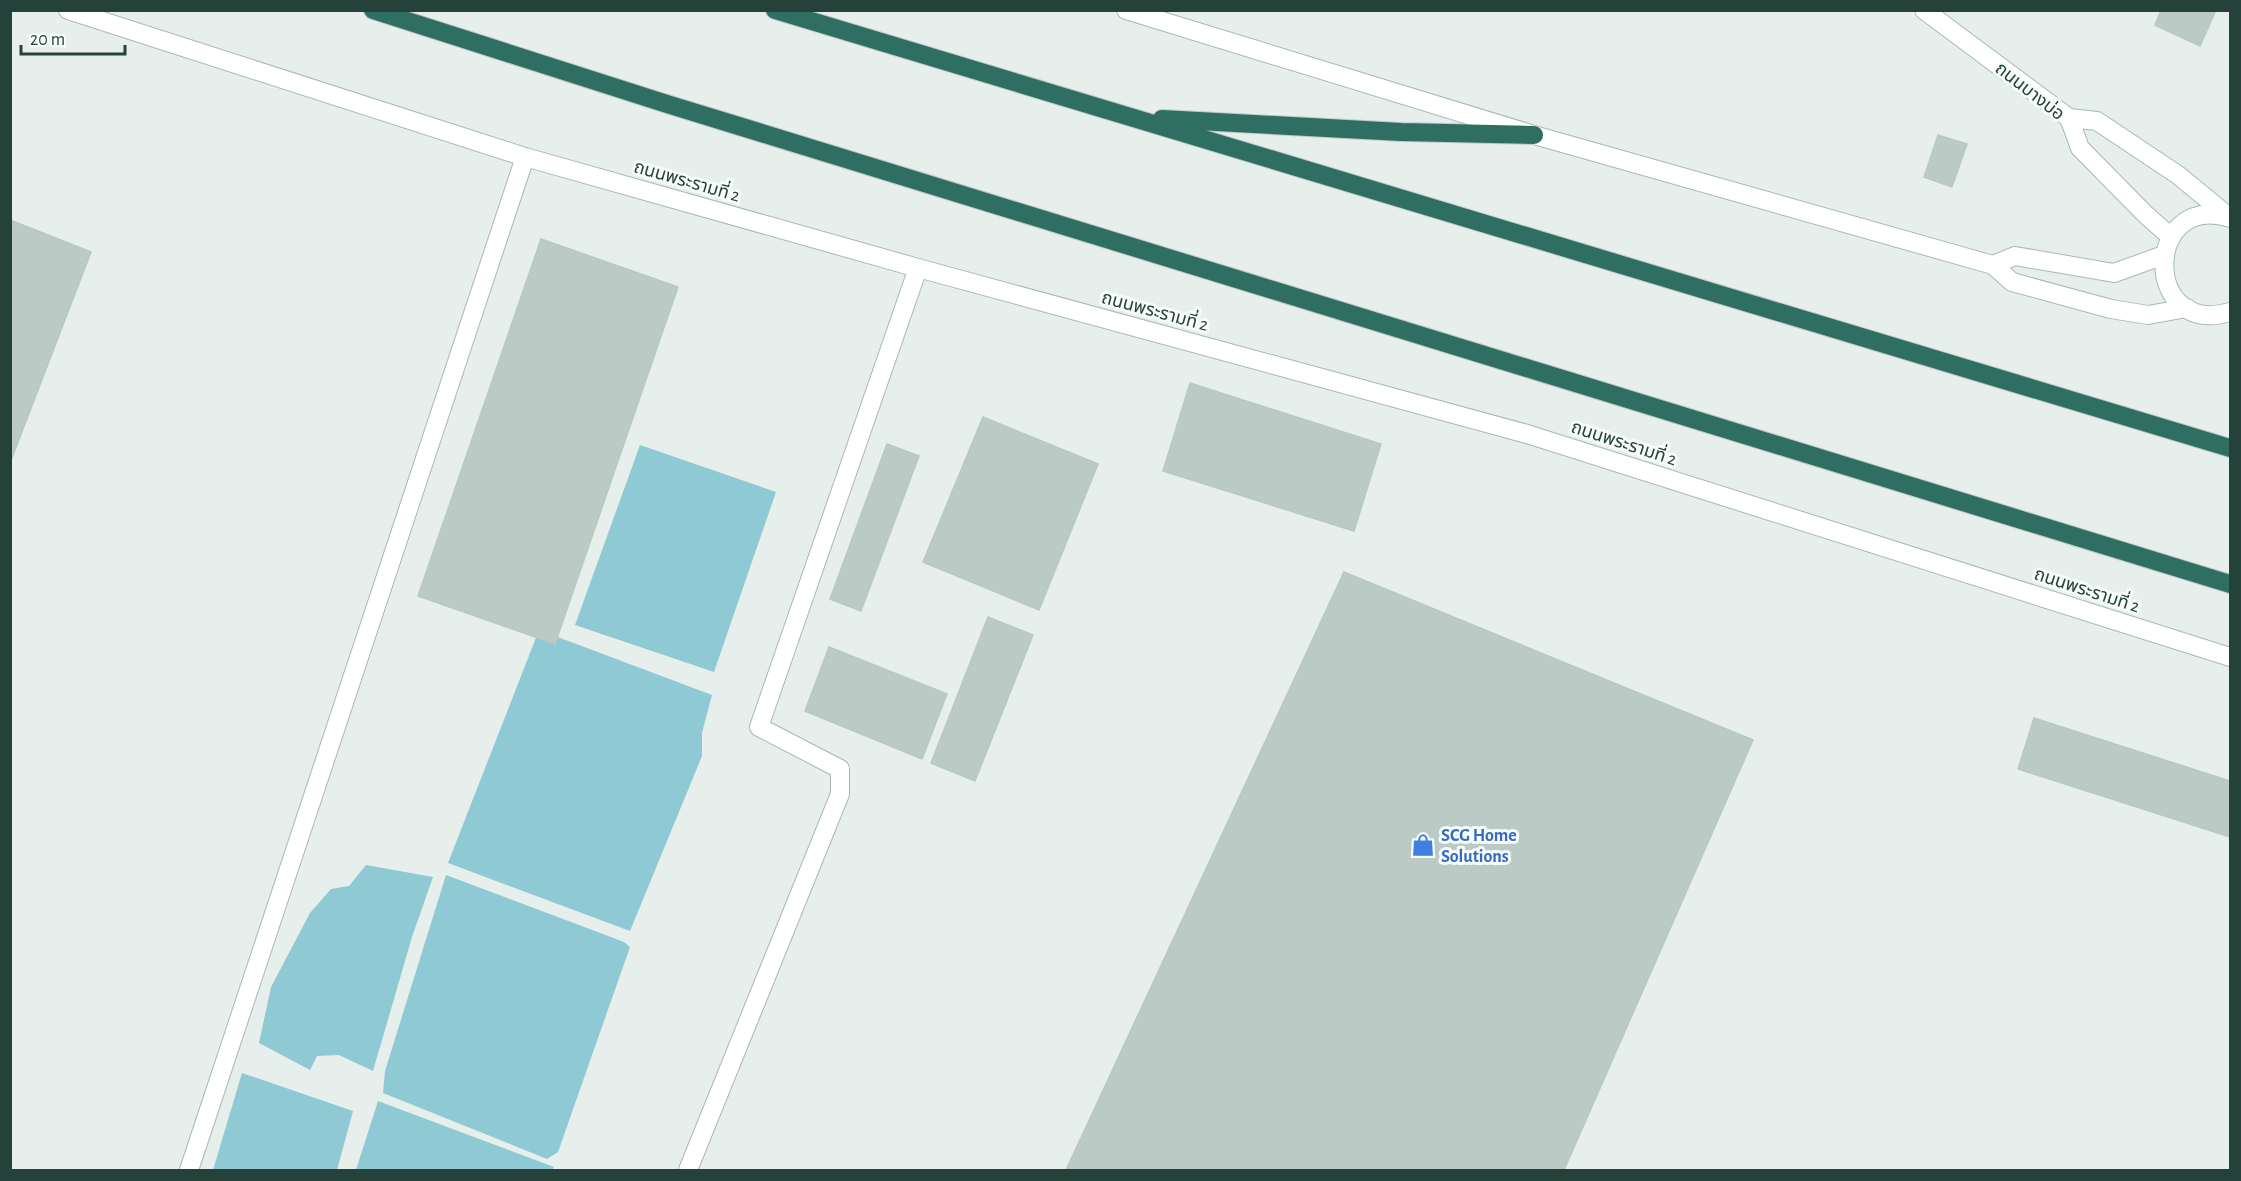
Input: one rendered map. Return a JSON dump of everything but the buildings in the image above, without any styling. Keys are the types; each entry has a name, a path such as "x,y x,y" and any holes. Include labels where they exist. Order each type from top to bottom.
{"highway":[{"path":"373,10 690,111 2230,584"},
{"path":"775,10 2230,448"},
{"path":"1133,117 1401,132 1534,135"}],"main road":[{"name":"ถนนพระรามที่ 2","path":"68,10 525,157 918,268 1527,434 2230,657"},
{"path":"1126,10 1534,135 1993,265 2012,282 2111,309 2148,315 2187,308"},
{"name":"ถนนบางบ่อ","path":"1924,10 2068,118 2080,148 2171,237"},
{"path":"2068,118 2097,121 2178,175 2230,218"},
{"path":"189,1170 525,157"},
{"path":"2230,218 2212,215 2196,218 2182,225 2171,237 2164,255 2163,270 2167,285 2175,298 2187,308 2210,315 2230,312"},
{"path":"1993,265 2015,256 2114,273 2164,255"},
{"path":"688,1170 840,794 840,769 759,727 918,268"}],"water":[{"path":"640,445 776,492 714,672 575,625"},
{"path":"539,630 712,695 702,733 702,756 630,931 448,863"},
{"path":"366,865 433,877 412,937 373,1071 339,1055 317,1056 310,1070 259,1043 271,987 310,913 331,889 349,886"},
{"path":"446,875 624,942 630,947 558,1152 547,1159 383,1093 385,1071"},
{"path":"242,1073 353,1111 337,1170 213,1170"},
{"path":"378,1101 554,1167 552,1170 356,1170"}],"place":[{"name":"SCG Home Solutions","path":"1423,845"}]}
